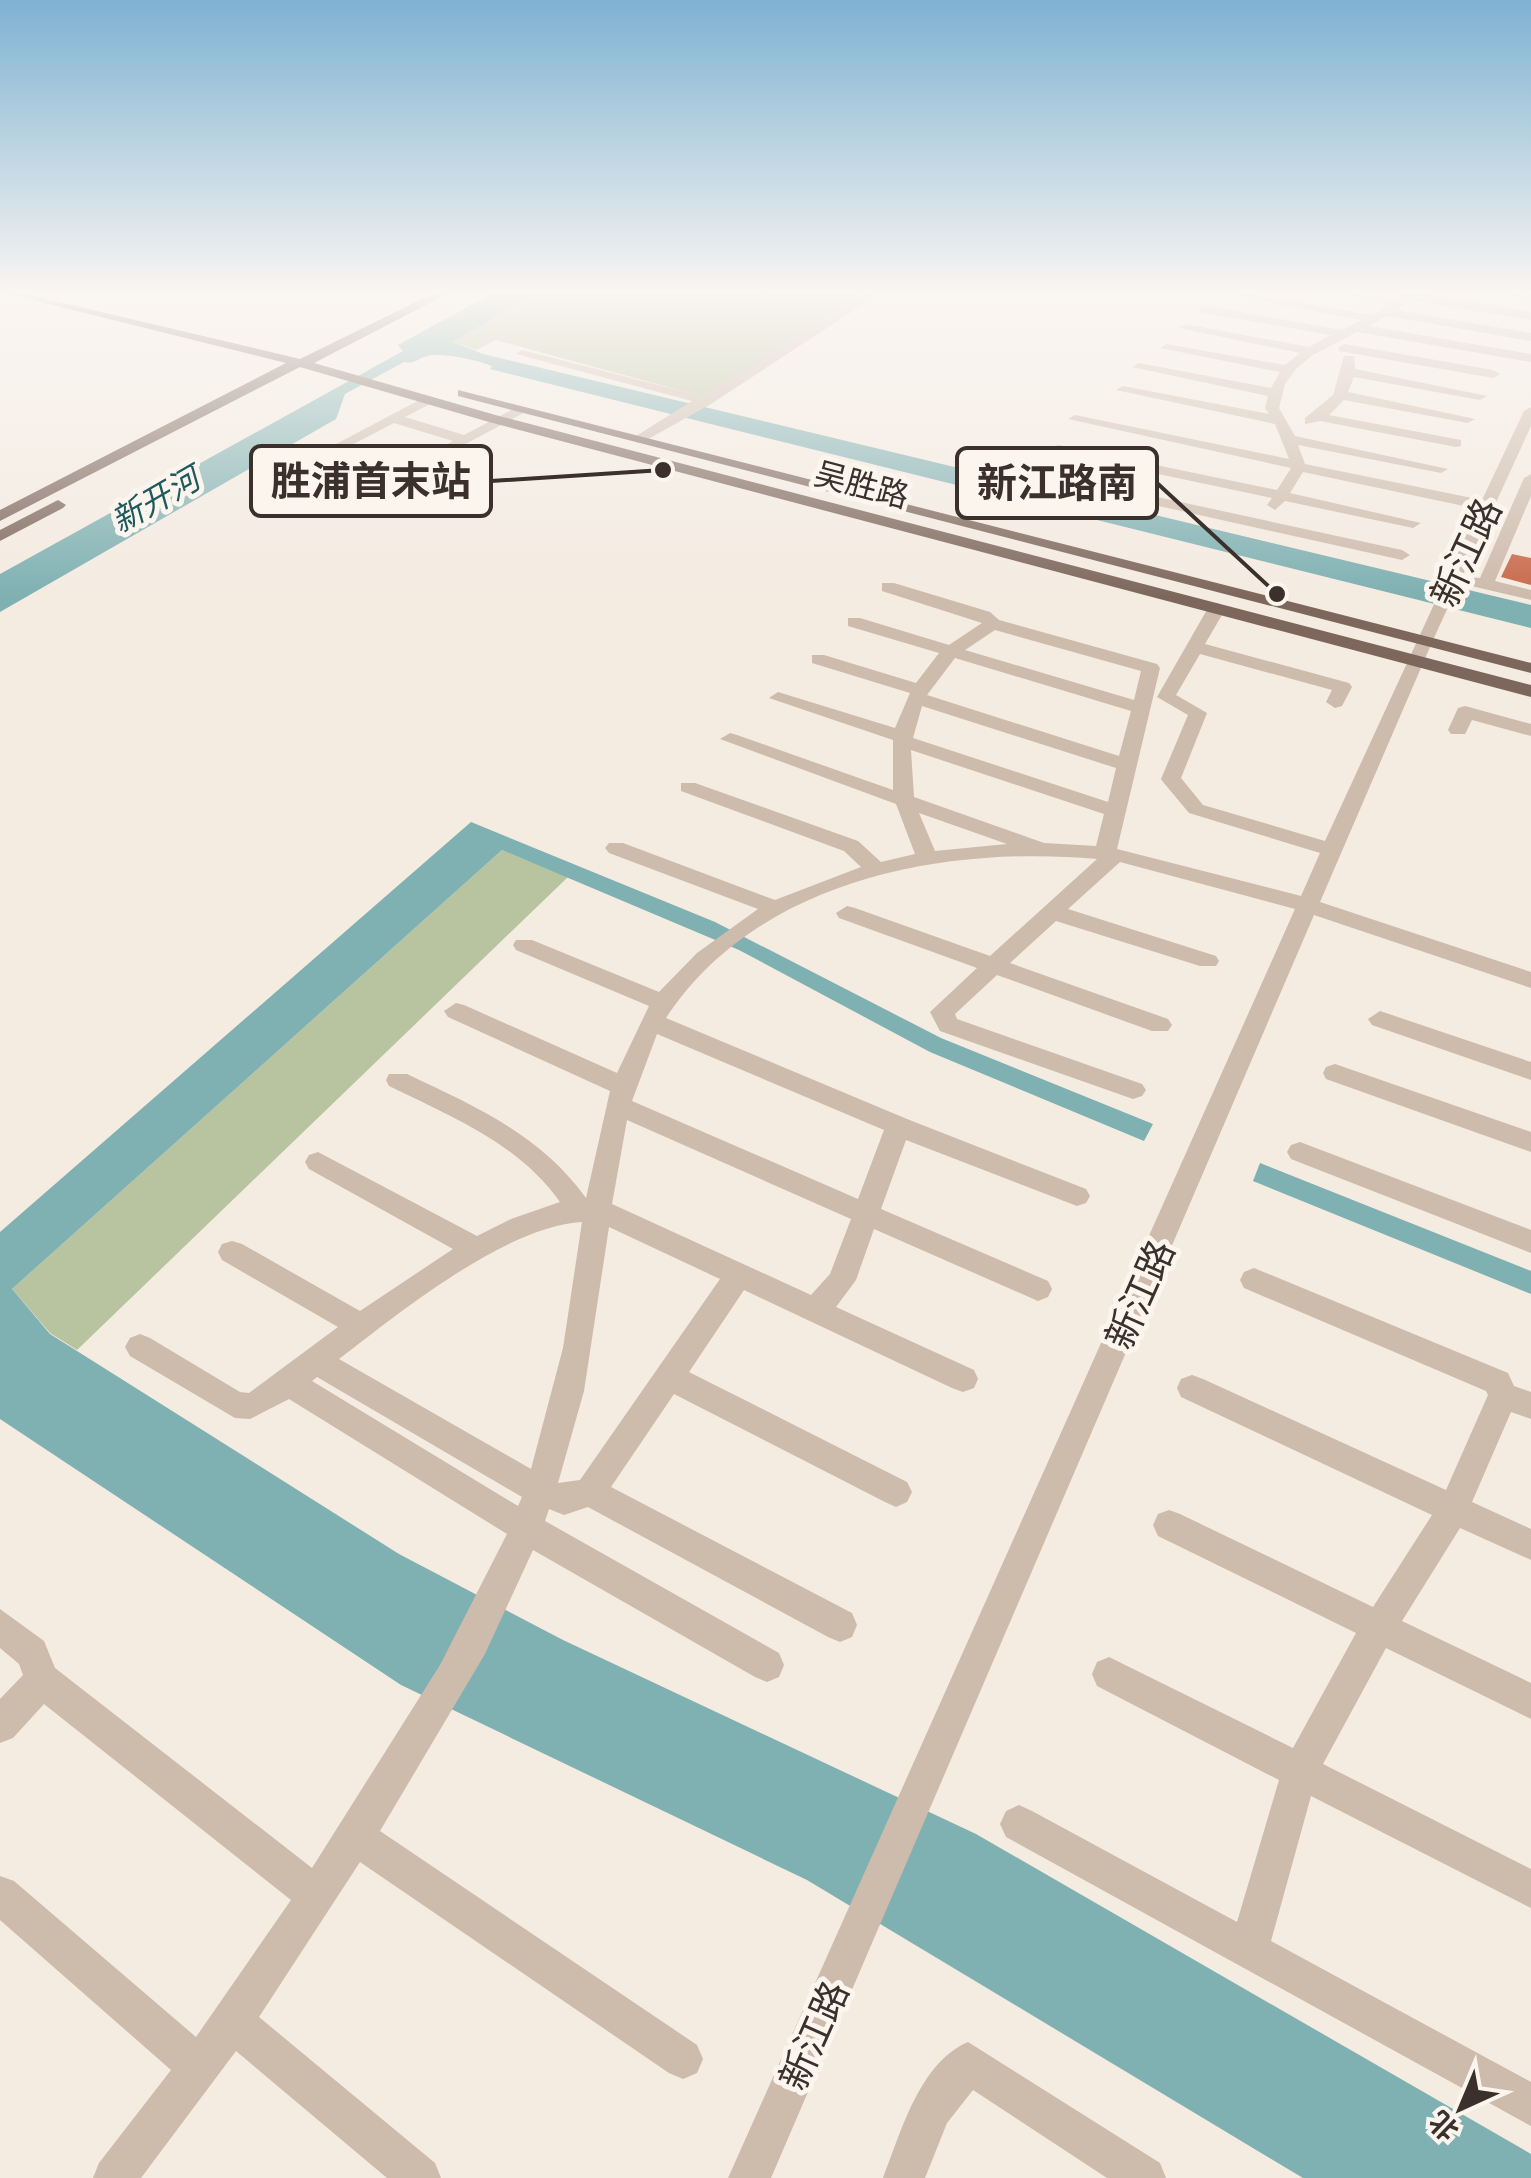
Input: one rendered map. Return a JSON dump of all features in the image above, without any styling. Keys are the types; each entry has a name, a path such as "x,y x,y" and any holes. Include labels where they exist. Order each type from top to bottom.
{"main road":[{"path":"0,516 235,394"},
{"path":"0,536 268,394"},
{"name":"吴胜路","path":"412,394 501,421 1348,642 1531,668"},
{"name":"吴胜路","path":"452,394 641,438 1358,624 1494,681 1531,691"},
{"path":"1348,642 1358,624"},
{"path":"1494,681 1502,661"}],"street":[{"path":"672,394 704,402"},
{"path":"641,438 717,394"},
{"path":"1133,394 1486,506"},
{"path":"1273,394 1272,408 1290,445"},
{"path":"1467,394 1480,396"},
{"path":"1263,524 1281,495 1290,445 1342,395 1468,420"},
{"path":"428,400 328,452 400,474 524,409"},
{"path":"1092,409 1442,469"},
{"name":"新江路","path":"750,2178 1420,650 1531,411"},
{"path":"1319,416 1456,443"},
{"path":"392,418 466,440"},
{"path":"1075,418 1290,445"},
{"path":"1060,448 1413,523"},
{"path":"1033,474 1402,554"},
{"path":"1485,584 1530,485"},
{"path":"1512,521 1531,525"},
{"path":"1449,589 1485,584 1531,595"},
{"path":"888,588 984,616 992,624 1150,668 1116,811 1110,854 942,1012 948,1025 1133,1090"},
{"path":"1217,608 1166,697 1198,713 1171,780 1196,810 1333,850"},
{"path":"854,622 1141,708"},
{"path":"928,860 904,800 903,739 918,694 952,650 992,624"},
{"path":"1194,647 1342,687 1335,702"},
{"path":"818,659 1128,764"},
{"path":"778,698 1116,811"},
{"path":"1458,730 1465,712 1531,730"},
{"path":"730,739 1046,850"},
{"path":"688,787 851,846 875,868"},
{"path":"616,848 775,908"},
{"path":"114,2178 200,2068 317,1896 429,1720 498,1590 526,1528 569,1392 588,1208 639,1046 686,975 715,949 775,908 826,882 875,868 928,860 1046,850 1110,854 1248,887 1531,980"},
{"path":"1050,911 1208,961"},
{"path":"847,914 1160,1025"},
{"path":"524,945 898,1126 1077,1196"},
{"path":"456,1011 622,1097 866,1214 1038,1289"},
{"path":"1380,1019 1531,1071"},
{"path":"1335,1073 1531,1142"},
{"path":"398,1080 525,1144 588,1208 963,1379"},
{"path":"814,1312 842,1280 898,1126"},
{"path":"1300,1152 1531,1242"},
{"path":"318,1162 478,1249"},
{"path":"140,1347 235,1406 250,1406 266,1399 478,1249 530,1224 588,1208"},
{"path":"232,1252 363,1327"},
{"path":"316,1362 538,1490 564,1500 590,1492 738,1276"},
{"path":"1248,1951 1300,1772 1351,1672 1517,1400 1497,1382 1254,1280"},
{"path":"669,1376 896,1492"},
{"path":"288,1382 526,1528 766,1665"},
{"path":"1192,1388 1531,1545"},
{"path":"590,1492 840,1625"},
{"path":"1169,1525 1531,1701"},
{"path":"0,1626 32,1653 42,1680 317,1896"},
{"path":"1109,1674 1531,1889"},
{"path":"0,1724 42,1680"},
{"path":"1018,1824 1531,2105"},
{"path":"355,1836 683,2059"},
{"path":"0,1894 200,2068"},
{"path":"232,2022 420,2178"},
{"path":"904,2178 932,2110 968,2063 1146,2178"}],"green space":[{"path":"502,850 568,877 77,1350 50,1333 12,1289"}],"water":[{"name":"新开河","path":"326,394 346,394 336,419 0,612 0,574"},
{"path":"589,394 649,394 1531,605 1531,628"},
{"path":"471,822 715,922 941,1038 1153,1124 1144,1141 930,1052 739,950 502,850 12,1289 50,1334 399,1554 563,1640 976,1834 1531,2154 1531,2178 1303,2178 807,1880 401,1685 0,1419 0,1232"},
{"path":"1260,1163 1531,1271 1531,1294 1253,1181"}],"building":[{"path":"1512,554 1531,558 1531,585 1501,577"}],"place":[{"name":"胜浦首末站","path":"663,470"},
{"name":"新江路南","path":"1277,594"}]}
